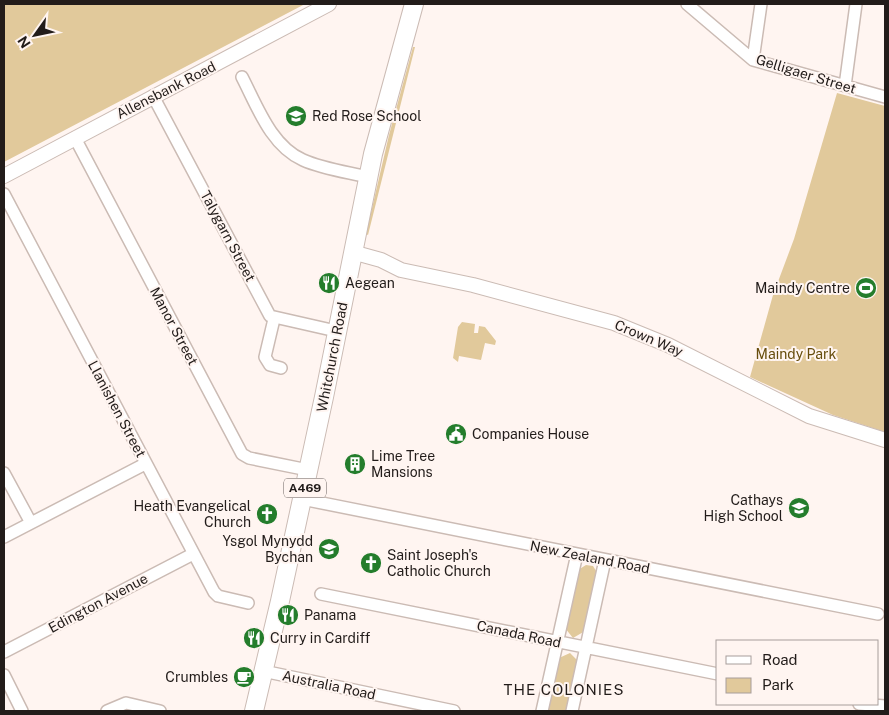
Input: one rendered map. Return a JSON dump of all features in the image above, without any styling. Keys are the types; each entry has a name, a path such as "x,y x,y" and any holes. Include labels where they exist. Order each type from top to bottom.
{"main road":[{"name":"Whitchurch Road","path":"254,711 302,500 368,177 414,4"}],"street":[{"name":"Allensbank Road","path":"4,176 329,4"},
{"name":"Gelligaer Street","path":"687,4 754,60 885,97"},
{"path":"754,60 762,4"},
{"path":"844,86 856,4"},
{"path":"242,77 270,130 290,151 310,162 368,177"},
{"name":"Talygarn Street","path":"153,96 270,316 274,319"},
{"name":"Manor Street","path":"75,138 242,454 249,458 308,470"},
{"name":"Llanishen Street","path":"4,194 215,595 248,603"},
{"name":"Crown Way","path":"351,258 382,260 401,270 558,306 614,323 668,344 809,416 885,440"},
{"path":"281,368 270,365 265,357 274,319 336,331"},
{"path":"4,537 146,464"},
{"path":"4,473 31,523"},
{"name":"New Zealand Road","path":"302,500 883,615"},
{"name":"Edington Avenue","path":"4,652 193,554"},
{"path":"542,711 577,554"},
{"path":"572,711 605,560"},
{"name":"Canada Road","path":"321,594 716,674"},
{"name":"Australia Road","path":"263,672 454,711"},
{"path":"4,675 22,711"},
{"path":"107,711 126,703 160,711"},
{"path":"872,705 885,706"}],"green space":[{"path":"4,4 305,4 4,162"},
{"path":"413,47 415,47 368,235 366,234 389,135"},
{"name":"Maindy Park","path":"837,93 885,106 885,432 833,415 750,377 773,295 794,239"},
{"path":"462,322 475,324 474,333 478,333 479,326 485,327 496,341 495,345 485,343 481,360 459,356 458,362 453,358 458,327"},
{"path":"586,565 593,566 598,574 585,631 573,638 565,628 578,570"},
{"path":"570,653 579,662 569,711 546,711 559,658"}],"place":[{"name":"Red Rose School","path":"296,116"},
{"name":"Aegean","path":"329,283"},
{"name":"Maindy Centre","path":"866,288"},
{"name":"Companies House","path":"456,434"},
{"name":"Lime Tree Mansions","path":"355,464"},
{"name":"Cathays High School","path":"799,508"},
{"name":"Heath Evangelical Church","path":"267,514"},
{"name":"Ysgol Mynydd Bychan","path":"329,549"},
{"name":"Saint Joseph's Catholic Church","path":"371,563"},
{"name":"Panama","path":"288,615"},
{"name":"Curry in Cardiff","path":"254,638"},
{"name":"Crumbles","path":"244,677"}],"district":[{"name":"THE COLONIES","path":"564,690"}]}
